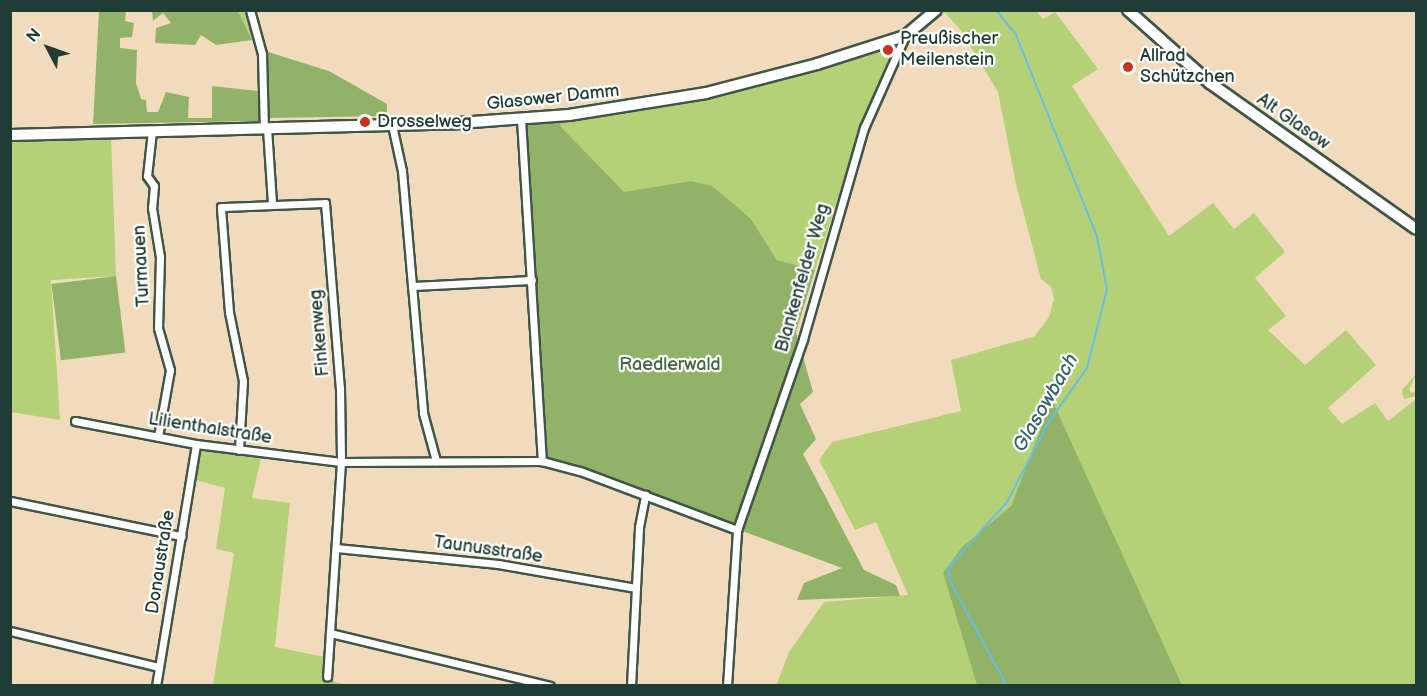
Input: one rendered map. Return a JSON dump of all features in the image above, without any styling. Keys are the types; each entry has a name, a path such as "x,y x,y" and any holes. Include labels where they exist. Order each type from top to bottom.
{"street":[{"path":"239,450 243,381 229,312 221,207 272,204 265,128 262,54 250,10"},
{"name":"Glasower Damm","path":"10,135 392,125 521,119 706,93 905,36 936,10"},
{"name":"Alt Glasow","path":"1128,10 1210,83 1416,229"},
{"name":"Blankenfelder Weg","path":"727,686 737,531 803,339 864,128 905,36"},
{"path":"521,119 542,461"},
{"path":"392,125 402,171 423,412 436,461"},
{"name":"Turmauen","path":"152,131 147,176 154,186 155,242 160,257 158,328 170,370 158,437"},
{"name":"Finkenweg","path":"272,204 325,203 340,388 341,462 327,677"},
{"path":"412,286 532,280"},
{"name":"Lilienthalstraße","path":"75,421 196,444 341,462 542,461 645,495 737,531"},
{"name":"Donaustraße","path":"156,686 196,444"},
{"path":"632,686 636,588 645,495"},
{"path":"10,501 181,536"},
{"name":"Taunusstraße","path":"336,548 498,564 636,588"},
{"path":"10,630 159,667"},
{"path":"330,633 550,686"}],"green space":[{"path":"99,11 126,11 125,21 134,23 132,37 120,38 120,48 137,50 136,83 141,99 146,100 147,112 158,112 166,92 189,97 188,118 212,118 212,86 259,91 260,121 93,124"},
{"path":"152,11 238,11 252,40 216,45 201,35 195,45 155,43 156,28 171,23 163,13 153,21"},
{"path":"238,11 249,11 252,40"},
{"path":"1036,11 1043,19 1055,12 1098,69 1072,86 1169,236 1213,203 1234,229 1254,213 1285,252 1255,278 1286,316 1268,330 1305,365 1346,330 1376,365 1328,408 1342,424 1375,403 1388,421 1416,399 1416,685 1182,685 1052,401 1011,506 962,547 943,573 977,684 776,686 789,652 824,602 908,595 876,522 855,530 819,460 832,442 961,411 951,360 1035,336 1049,317 1054,299 1051,287 1041,279 1016,184 998,92 960,29 944,12"},
{"path":"884,46 891,53 864,116 815,270 777,260 751,219 691,181 624,193 561,127 560,122 566,118 609,112"},
{"path":"268,52 329,71 387,104 387,116 267,118 263,103"},
{"name":"Raedlerwald","path":"566,118 560,122 561,127 624,192 691,181 712,186 751,219 777,260 815,270 796,332 813,392 800,404 816,439 803,454 864,570 896,585 900,596 797,600 804,583 842,568 545,458 526,122"},
{"path":"111,136 116,276 51,280 60,420 11,412 10,138"},
{"path":"116,276 125,352 61,360 51,284"},
{"path":"1416,374 1409,390 1412,393 1416,391 1416,396 1404,399 1402,390"},
{"path":"1052,400 1182,685 977,685 943,573 962,547 1011,506"},
{"path":"198,448 261,458 252,498 290,503 275,647 325,657 325,678 345,685 213,685 234,553 216,549 225,488 193,479"}],"waterway":[{"name":"Glasowbach","path":"996,10 1016,35 1097,237 1107,289 1087,368 1048,423 1007,502 948,568 951,583 1007,686"}],"place":[{"name":"Preußischer Meilenstein","path":"888,50"},
{"name":"Allrad Schützchen","path":"1128,67"},
{"name":"Drosselweg","path":"365,122"}]}
